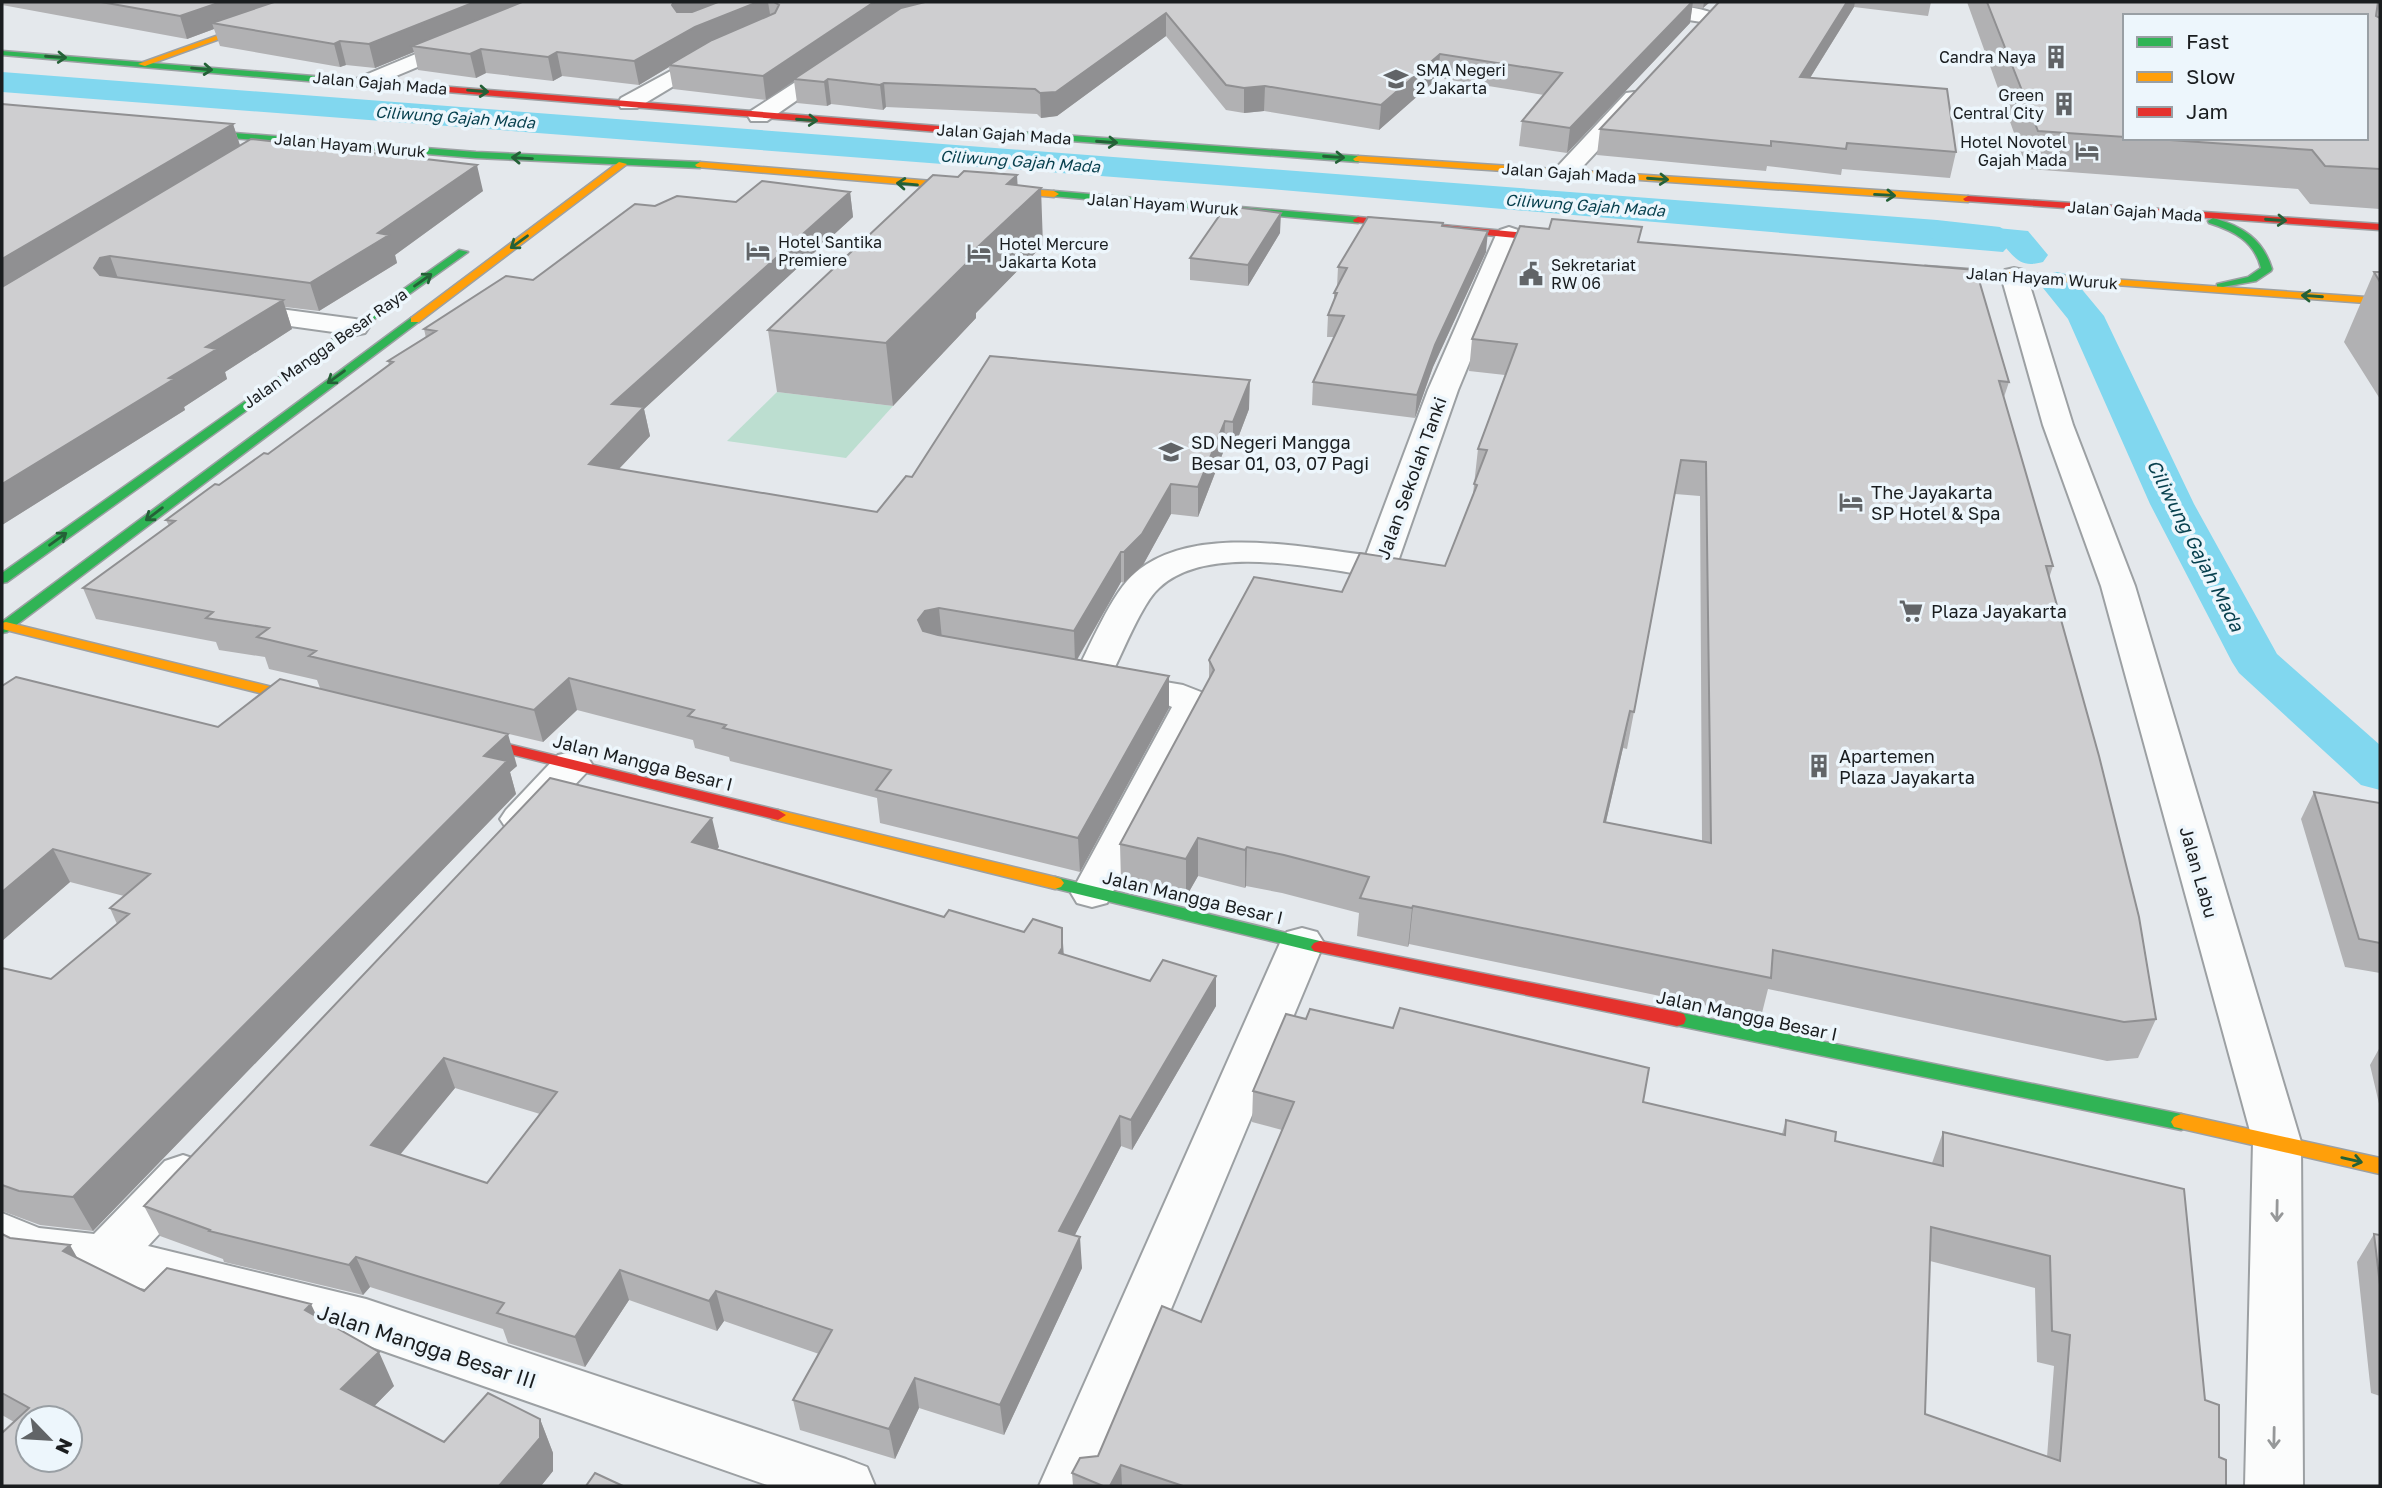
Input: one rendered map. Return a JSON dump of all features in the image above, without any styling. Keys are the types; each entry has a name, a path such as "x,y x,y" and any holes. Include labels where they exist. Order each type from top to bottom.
{"main road":[{"path":"142,64 318,2"},
{"name":"Jalan Gajah Mada","path":"2,53 629,103 759,116 2380,227"},
{"name":"Jalan Gajah Mada","path":"2,67 647,120 759,116"},
{"name":"Jalan Hayam Wuruk","path":"173,131 590,162 699,165 1171,203 1591,242"},
{"path":"570,176 617,143"},
{"name":"Jalan Hayam Wuruk","path":"636,144 652,152 699,165"},
{"name":"Jalan Mangga Besar Raya","path":"4,627 284,415 594,188 622,164"},
{"path":"594,188 637,172 699,165"},
{"path":"541,206 564,209"},
{"path":"2162,212 2230,226 2253,239 2266,255 2267,270 2252,279 2193,288"},
{"name":"Jalan Mangga Besar Raya","path":"2,579 475,243"},
{"name":"Jalan Hayam Wuruk","path":"1905,267 2380,301"},
{"path":"240,408 284,415"},
{"path":"4,627 330,705"},
{"name":"Jalan Mangga Besar I","path":"451,735 1302,943 2277,1142 2380,1166"}],"street":[{"path":"365,82 557,2"},
{"path":"1611,2 1708,17"},
{"path":"1691,37 1723,2"},
{"path":"629,103 729,46"},
{"path":"759,116 856,51"},
{"path":"1565,172 1646,85"},
{"path":"245,161 280,139"},
{"name":"Jalan Sekolah Tanki","path":"1092,893 1192,705 1189,699 1179,695 1077,676 1145,582 1167,567 1212,556 1255,553 1379,567 1443,390 1509,235"},
{"name":"Jalan Labu","path":"2014,276 2058,425 2118,586 2277,1142 2274,1486"},
{"path":"205,307 355,327"},
{"path":"496,845 572,764"},
{"path":"1068,1486 1302,943"},
{"path":"105,1257 210,1146"},
{"name":"Jalan Mangga Besar III","path":"2,1234 32,1249 105,1257 366,1322 846,1486"}],"green space":[{"path":"777,392 893,406 846,458 727,441"}],"water":[{"path":"2,72 1937,220 2000,227 2016,238 2003,252 1270,189 2,92"}],"building":[{"path":"101,2 221,2 180,16"},
{"path":"274,2 475,2 369,44 340,41 334,44 212,23"},
{"path":"522,2 674,2 672,5 677,12 692,12 718,2 758,2 695,27 634,61 557,52 548,57 481,49 470,54 412,46"},
{"path":"774,2 874,2 763,76 669,65 712,40 775,13 779,5"},
{"path":"925,2 1692,2 1570,128 1522,121 1562,73 1440,54 1381,105 1265,86 1244,88 1226,85 1166,13 1056,92 794,79 901,8"},
{"path":"1719,2 1847,2 1800,77 1947,89 1956,152 1847,143 1846,149 1771,141 1771,146 1600,129"},
{"path":"1987,2 2378,2 2376,16 2380,18 2380,169 2325,166 2312,150 2170,140 2368,140 2368,14 2123,14 2123,137 2038,131"},
{"path":"2,104 13,105 233,124 2,259"},
{"path":"251,139 477,165 378,233 389,235 310,283 110,256 100,258 94,268 100,275 283,300 206,347 217,349 169,378 174,379 2,484 2,287"},
{"path":"964,171 1017,175 1007,184 1041,188 967,257 972,258 886,343 768,330 933,175 958,177"},
{"path":"762,181 850,192 612,404 644,407 589,464 877,512 906,476 912,477 990,356 1250,380 1233,422 1225,421 1198,487 1171,484 1142,534 1121,552 1074,631 939,608 925,611 918,620 923,631 938,635 1169,676 1078,838 876,790 891,770 723,728 726,725 688,716 694,710 569,678 534,710 309,656 316,651 257,637 269,628 206,618 213,612 83,588 175,521 166,520 215,484 219,485 264,453 268,454 393,362 388,361 436,331 424,329 506,276 533,280 635,204 655,206 677,196 736,202"},
{"path":"1226,206 1281,213 1248,265 1190,258"},
{"path":"1368,217 1443,223 1442,226 1488,231 1435,345 1417,395 1313,382 1344,316 1328,315 1337,293 1334,293 1347,268 1338,267"},
{"path":"1552,219 1642,227 1638,242 1976,270 2009,382 1999,381 2053,566 2046,566 2099,756 2139,917 2156,1019 2124,1022 1773,950 1771,978 1413,906 1412,908 1360,898 1369,877 1247,847 1245,850 1198,838 1186,859 1120,844 1214,670 1209,660 1254,577 1342,592 1360,553 1445,566 1477,485 1474,484 1487,450 1478,449 1517,344 1472,339 1520,226 1549,229","holes":["1681,460 1706,462 1711,843 1604,822 1630,711 1634,712"]},
{"path":"16,677 218,727 280,679 508,734 484,756 507,761 73,1197 19,1191 2,1185 2,968 51,979 129,914 110,908 150,874 53,849 2,892 2,686"},
{"path":"550,778 712,818 692,842 944,917 949,910 1024,932 1033,919 1062,928 1062,948 1059,953 1150,981 1163,960 1216,976 1131,1120 1120,1116 1059,1231 1080,1237 1000,1405 915,1378 889,1429 793,1400 832,1330 716,1291 709,1301 620,1270 575,1337 497,1313 504,1303 356,1257 349,1265 209,1231 144,1206","holes":["444,1058 557,1092 487,1183 371,1145"]},
{"path":"2314,792 2380,803 2380,943 2359,939"},
{"path":"1400,1008 1649,1068 1643,1102 1785,1135 1786,1120 1836,1132 1835,1141 1943,1166 1943,1132 2184,1189 2205,1400 2219,1405 2219,1457 2226,1460 2226,1486 1183,1486 1121,1465 1110,1486 1103,1486 1072,1473 1080,1458 1098,1456 1162,1306 1201,1322 1294,1102 1253,1091 1286,1014 1306,1019 1310,1009 1393,1028","holes":["1931,1227 2050,1256 2052,1331 2070,1335 2060,1461 1925,1414"]},
{"path":"2,1234 10,1238 70,1245 63,1251 144,1291 167,1268 311,1304 305,1310 379,1352 341,1389 444,1442 488,1393 540,1419 540,1438 499,1486 2,1486 2,1433 14,1422 14,1474 84,1474 84,1404 22,1404 2,1393"},
{"path":"2374,1234 2380,1235 2380,1285"},
{"path":"595,1473 623,1486 586,1486"}],"waterway":[{"name":"Ciliwung Gajah Mada","path":"1945,233 2016,238 2031,255"},
{"name":"Ciliwung Gajah Mada","path":"2057,283 2085,316 2116,388 2172,504 2257,662 2380,773"}],"traffic: fast":[{"path":"2,53 413,87"},
{"path":"963,131 1358,159"},
{"path":"184,132 476,155 700,165"},
{"path":"1054,194 1358,220"},
{"path":"2213,221 2248,237 2260,250 2267,269 2252,279 2221,286"},
{"path":"2,579 463,252"},
{"path":"2,629 415,320"},
{"path":"1055,883 1320,947"},
{"path":"1677,1019 2181,1122"}],"traffic: slow":[{"path":"142,64 318,2"},
{"path":"1358,159 1968,199"},
{"path":"415,320 622,164"},
{"path":"700,165 1054,194"},
{"path":"1925,269 2380,301"},
{"path":"6,626 316,702"},
{"path":"778,815 1055,883"},
{"path":"2181,1122 2380,1166"}],"traffic: jam":[{"path":"413,87 963,131"},
{"path":"1968,199 2380,227"},
{"path":"1358,220 1568,240"},
{"path":"463,738 778,815"},
{"path":"1320,947 1677,1019"}],"place":[{"name":"Candra Naya","path":"2056,57"},
{"name":"SMA Negeri 2 Jakarta","path":"1396,79"},
{"name":"Green Central City","path":"2064,104"},
{"name":"Hotel Novotel Gajah Mada","path":"2087,151"},
{"name":"Hotel Santika Premiere","path":"758,251"},
{"name":"Hotel Mercure Jakarta Kota","path":"979,253"},
{"name":"Sekretariat RW 06","path":"1531,274"},
{"name":"SD Negeri Mangga Besar 01, 03, 07 Pagi","path":"1171,452"},
{"name":"The Jayakarta SP Hotel & Spa","path":"1851,502"},
{"name":"Plaza Jayakarta","path":"1911,611"},
{"name":"Apartemen Plaza Jayakarta","path":"1819,766"}]}
